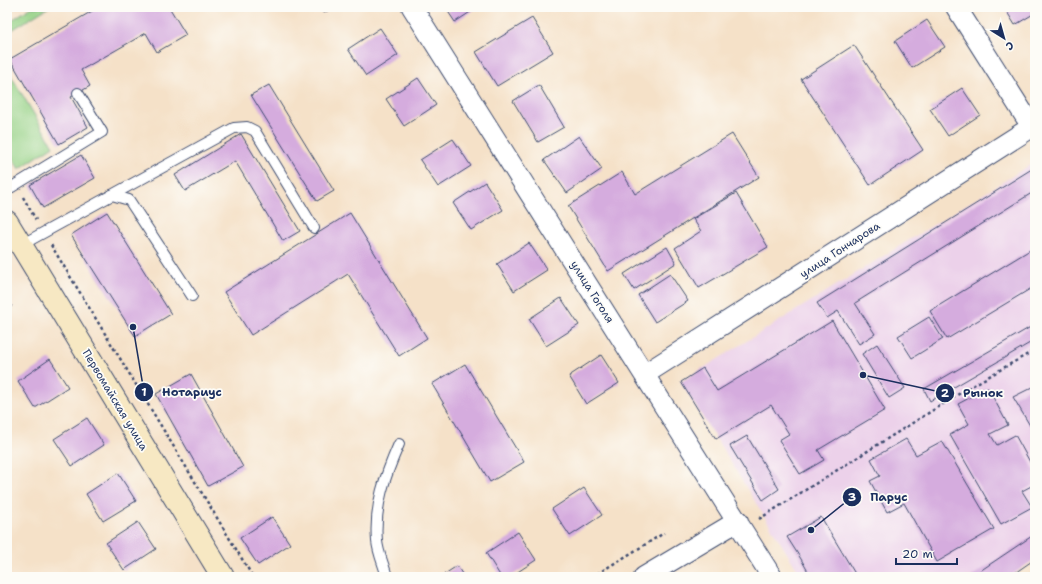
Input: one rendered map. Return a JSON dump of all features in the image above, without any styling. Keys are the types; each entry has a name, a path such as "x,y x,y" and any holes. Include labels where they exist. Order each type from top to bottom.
{"main road":[{"name":"Первомайская улица","path":"7,222 223,577"}],"street":[{"name":"улица Гоголя","path":"412,7 645,374 747,521 772,577"},
{"path":"956,7 1034,128"},
{"name":"улица Гончарова","path":"645,374 1034,128"},
{"path":"644,577 747,521"}],"lane":[{"path":"11,188 102,132 78,93"},
{"path":"21,245 234,128 247,127 255,131 314,228"},
{"path":"112,195 129,200 192,296"},
{"path":"387,577 377,542 377,506 386,473 399,444"}],"path":[{"path":"11,188 44,232 253,577"},
{"path":"747,521 970,386 1035,350"},
{"path":"592,577 664,533"}],"shaded area":[{"path":"1035,162 1035,559 1009,577 802,577 681,382"}],"green space":[{"path":"32,7 49,7 7,33 7,23"},
{"path":"7,69 53,146 19,169 7,149"}],"building":[{"path":"99,7 169,7 186,35 157,52 146,33 81,70 90,86 71,97 88,127 59,144 10,59"},
{"path":"320,7 334,7 324,13"},
{"path":"445,7 478,7 455,22"},
{"path":"1004,7 1035,7 1035,13 1015,25"},
{"path":"532,18 553,52 497,86 476,52"},
{"path":"927,20 945,47 912,68 895,41"},
{"path":"380,28 398,55 366,76 348,49"},
{"path":"854,45 923,150 870,185 801,79"},
{"path":"418,78 436,105 404,126 386,99"},
{"path":"269,85 334,191 317,201 251,95"},
{"path":"539,85 564,127 538,142 513,101"},
{"path":"962,88 980,115 948,136 930,109"},
{"path":"241,134 300,231 283,241 235,161 185,191 175,175"},
{"path":"732,134 759,177 608,271 568,206 622,172 635,194"},
{"path":"579,136 602,169 567,193 544,160"},
{"path":"453,139 471,166 438,187 420,160"},
{"path":"81,155 95,178 43,208 30,185"},
{"path":"1035,167 1035,191 855,303 875,334 859,344 838,311 827,318 817,303"},
{"path":"485,182 503,210 471,230 453,203"},
{"path":"736,193 768,247 699,288 675,248 701,231 693,219"},
{"path":"107,212 171,314 135,336 71,235"},
{"path":"350,213 427,338 399,356 348,274 251,335 224,292"},
{"path":"529,243 547,270 514,291 497,264"},
{"path":"667,247 676,263 634,290 624,274"},
{"path":"1035,247 1035,286 947,339 930,311"},
{"path":"670,274 688,301 655,322 638,295"},
{"path":"7,298 12,306 7,309"},
{"path":"561,298 579,325 546,346 529,319"},
{"path":"929,317 943,339 912,358 898,336"},
{"path":"832,321 885,410 818,450 824,460 800,474 779,440 789,434 771,405 716,439 681,382 703,368 717,391"},
{"path":"1034,325 1035,340 930,401 924,389"},
{"path":"877,344 905,388 889,398 862,354"},
{"path":"601,355 619,383 586,404 569,376"},
{"path":"50,359 68,387 35,408 18,381"},
{"path":"465,364 524,462 490,482 432,384"},
{"path":"191,374 243,467 208,486 156,394"},
{"path":"1035,386 1035,434 1013,397"},
{"path":"988,388 1008,425 990,434 997,445 1015,435 1035,471 1035,484 1022,491 1032,507 1001,524 950,435 969,424 958,404"},
{"path":"87,418 104,445 72,466 54,439"},
{"path":"747,436 779,489 763,500 730,446"},
{"path":"906,439 916,455 942,441 994,529 937,562 904,503 887,512 870,481 880,476 871,459"},
{"path":"118,473 136,501 103,521 86,494"},
{"path":"584,488 602,515 570,536 552,509"},
{"path":"272,517 290,544 258,565 240,538"},
{"path":"821,517 857,577 811,577 787,537"},
{"path":"138,522 156,549 124,570 106,543"},
{"path":"518,532 536,560 510,577 501,577 486,553"},
{"path":"1035,534 1035,559 1009,577 971,577"},
{"path":"457,566 464,577 440,577"}],"place":[{"name":"Нотариус","path":"133,327"},
{"name":"Рынок","path":"863,375"},
{"name":"Парус","path":"811,530"}]}
